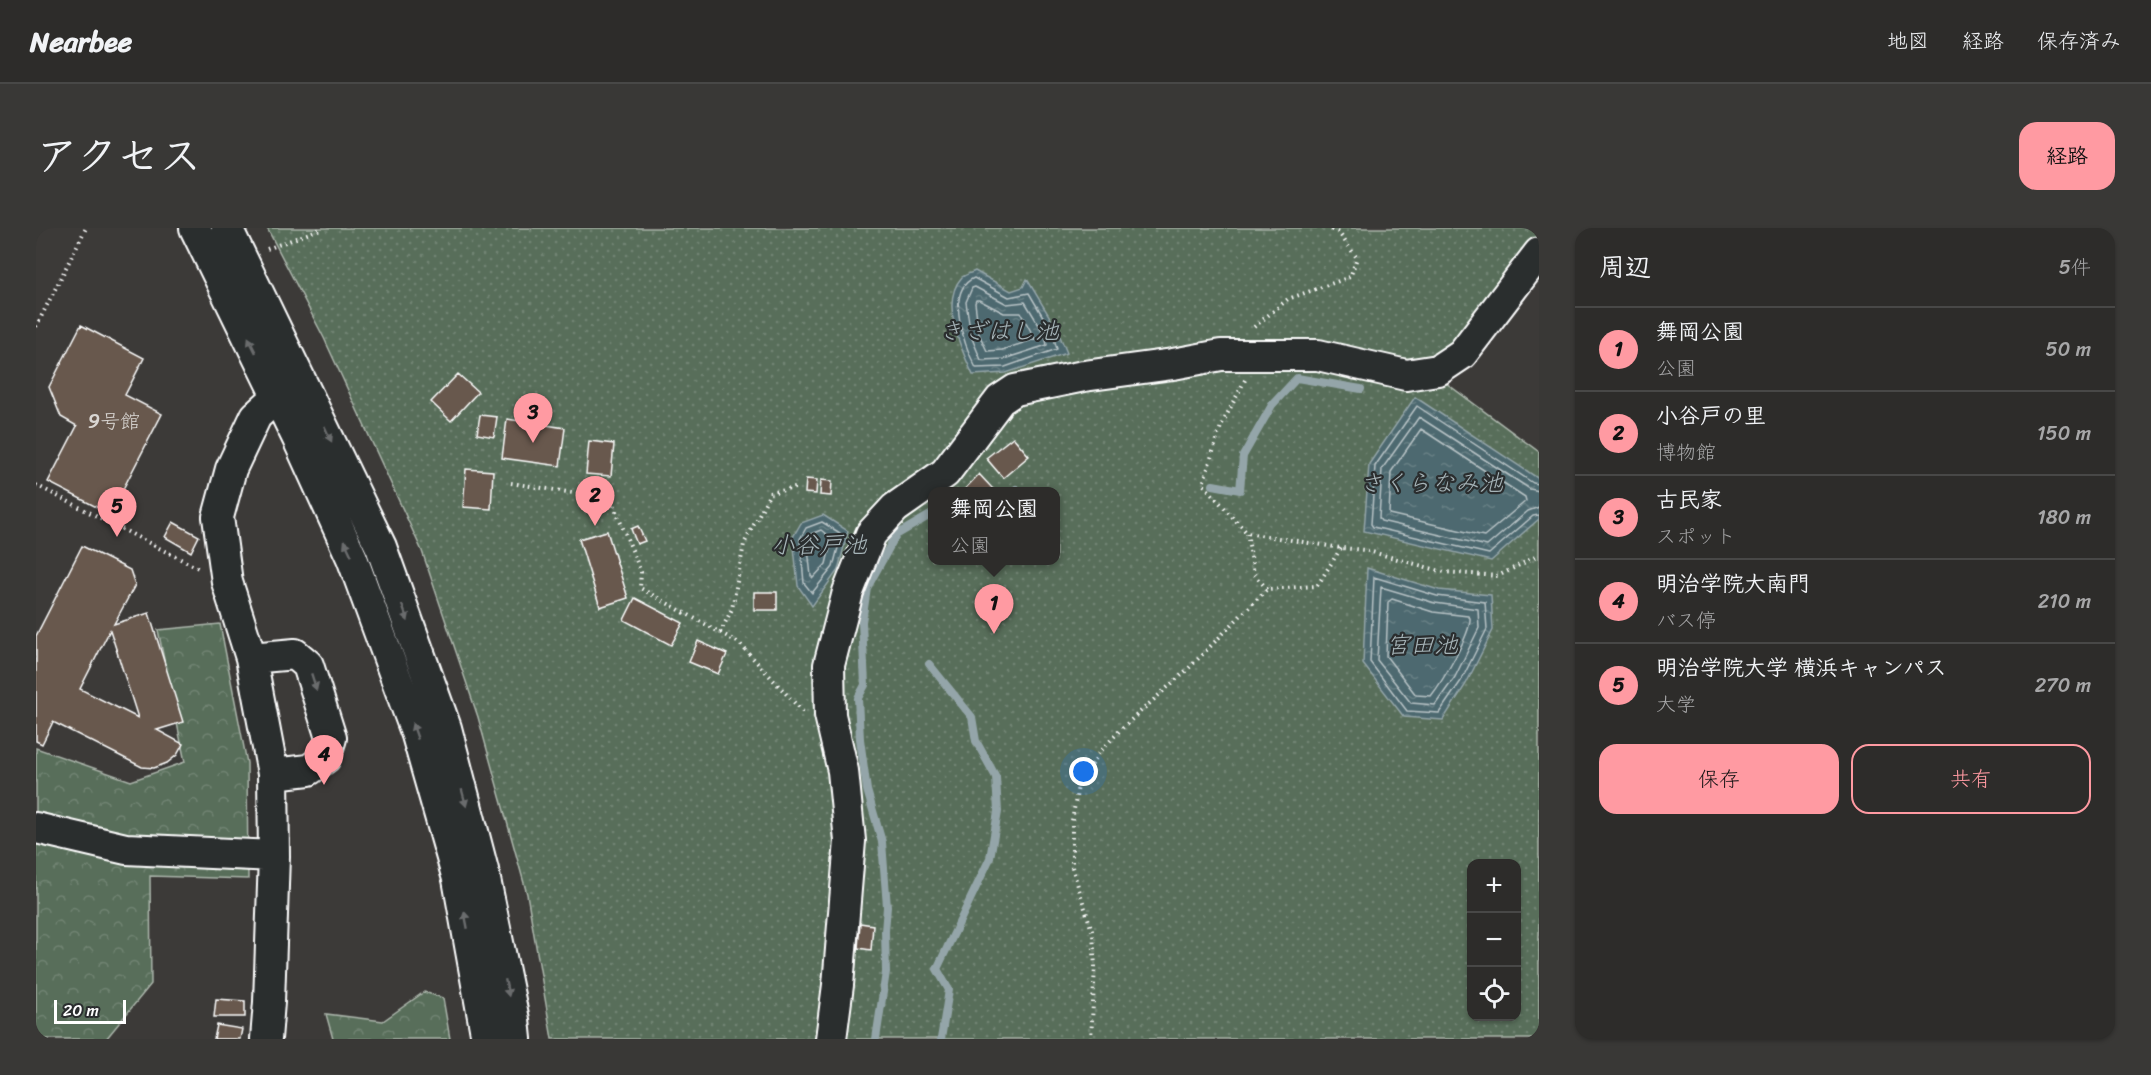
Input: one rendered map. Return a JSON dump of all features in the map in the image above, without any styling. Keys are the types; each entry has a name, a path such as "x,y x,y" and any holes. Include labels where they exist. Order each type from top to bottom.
{"street":[{"path":"195,228 381,547 446,728 483,870 516,1039"},
{"path":"227,228 242,259 417,735 458,879 487,1039"},
{"path":"831,1039 838,985 850,841 843,771 830,716 829,665 848,592 871,534 895,508 945,474 1000,400 1015,390 1084,376 1221,355 1318,355 1406,375 1438,370 1462,354 1539,253"},
{"path":"266,1039 274,856 273,774 251,657 227,582 218,517 231,469 256,416 290,389"},
{"path":"251,657 295,654 309,665 332,738 325,758 309,770 273,774"},
{"path":"36,828 126,849 274,856"}],"path":[{"path":"36,327 86,228"},
{"path":"242,259 323,228"},
{"path":"1221,355 1288,299 1350,277 1357,258 1339,233 1328,228"},
{"path":"1250,371 1221,426 1203,484 1247,533 1254,574 1268,589"},
{"path":"511,483 611,500 641,573 640,588 739,643 802,712 830,716"},
{"path":"36,485 227,582"},
{"path":"720,633 732,609 744,544 770,493 795,489"},
{"path":"1247,533 1365,550 1444,572 1498,576 1539,555"},
{"path":"1091,1039 1095,967 1093,934 1072,867 1072,820 1078,786 1100,752 1121,729 1188,669 1268,589 1317,586 1341,548"}],"green space":[{"path":"267,228 1539,228 1539,237 1438,377 1539,452 1539,1039 552,1039 527,894 478,717 422,551 324,338"},
{"path":"220,624 247,763 248,879 150,876 151,984 106,1039 36,1039 36,748 131,781 185,762 158,630"},
{"path":"424,992 443,998 450,1039 333,1039 326,1014 383,1021"}],"water":[{"name":"きざはし池","path":"975,271 1011,291 1023,287 1027,279 1057,329 1067,353 1006,373 973,375 954,326 952,299 955,287 962,277"},
{"name":"さくらなみ池","path":"1415,397 1539,479 1539,519 1491,561 1364,531 1369,464"},
{"name":"小谷戸池","path":"823,515 848,531 838,570 812,606 798,586 793,537 801,523"},
{"name":"宮田池","path":"1367,568 1439,590 1491,595 1493,630 1466,684 1443,720 1404,717 1363,664"}],"building":[{"path":"81,325 144,358 125,395 162,414 110,514 48,482 77,426 61,417 49,387"},
{"path":"458,374 478,392 451,421 431,402"},
{"path":"480,415 497,417 494,437 477,434"},
{"path":"507,419 565,428 560,466 502,458"},
{"path":"1013,437 1029,456 1003,478 986,458"},
{"path":"589,441 614,444 611,476 586,474"},
{"path":"466,469 493,471 491,509 463,507"},
{"path":"979,474 991,487 967,487"},
{"path":"806,479 817,480 816,494 805,493"},
{"path":"821,480 832,481 831,496 820,495"},
{"path":"173,522 199,536 191,552 165,537"},
{"path":"638,526 645,541 637,544 631,529"},
{"path":"607,531 628,598 600,607 579,539"},
{"path":"82,546 130,570 135,585 114,624 149,613 183,722 157,730 183,744 177,755 167,763 154,768 142,767 53,722 42,744 36,741 36,636","holes":["110,630 138,718 80,689"]},
{"path":"754,592 777,592 777,610 754,610"},
{"path":"635,598 683,623 671,645 624,620"},
{"path":"698,641 727,654 718,674 689,662"},
{"path":"860,923 873,925 871,950 858,948"},
{"path":"216,999 245,1001 245,1017 214,1017"},
{"path":"217,1025 242,1029 240,1039 214,1039"}],"waterway":[{"path":"1213,485 1240,490 1243,456 1272,405 1297,378 1361,389"},
{"path":"876,1039 886,972 887,907 882,842 867,790 860,739 858,698 865,685 862,622 867,588 896,535 928,516"},
{"path":"929,664 972,717 976,741 996,777 998,812 990,858 937,969 949,990 941,1039"}],"place":[{"name":"古民家","path":"533,443"},
{"name":"小谷戸の里","path":"595,526"},
{"name":"明治学院大学 横浜キャンパス","path":"117,537"},
{"name":"舞岡公園","path":"994,634"},
{"name":"明治学院大南門","path":"324,785"}]}
